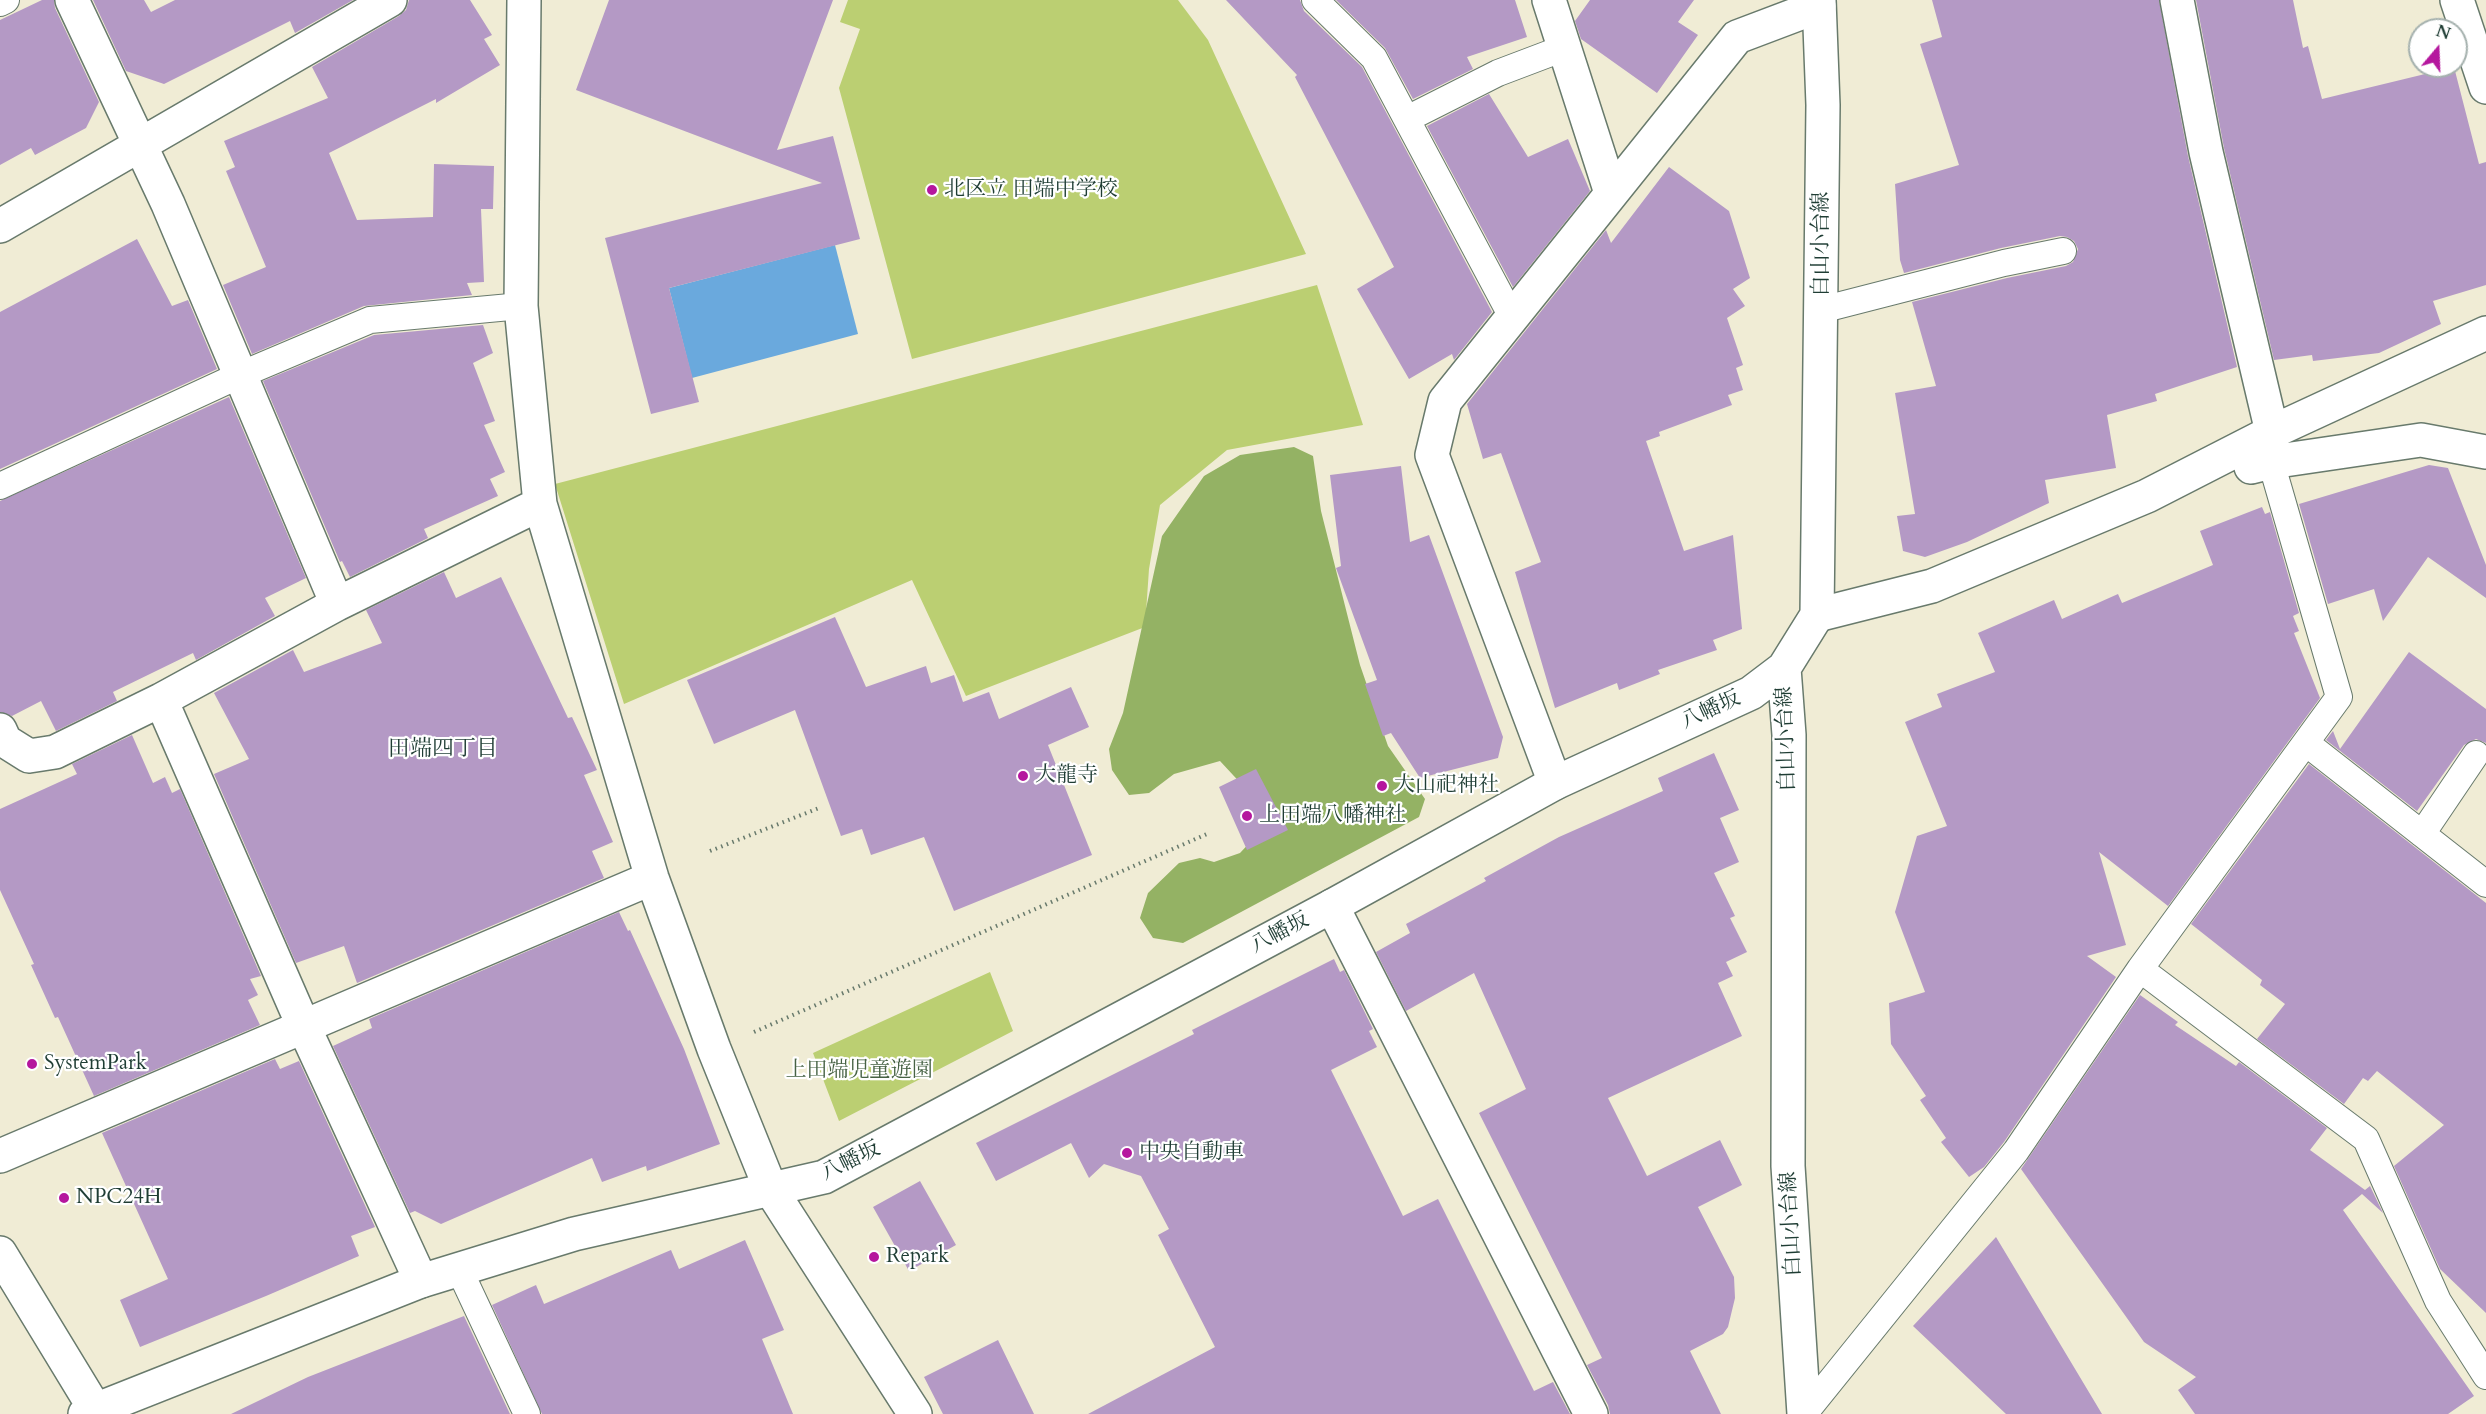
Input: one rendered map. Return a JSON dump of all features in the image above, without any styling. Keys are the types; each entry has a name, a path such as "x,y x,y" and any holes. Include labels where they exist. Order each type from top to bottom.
{"street":[{"path":"72,0 142,144 337,604"},
{"path":"0,226 390,0"},
{"path":"524,0 521,306 540,504 652,878 714,1049 771,1190 915,1414"},
{"path":"1549,0 1611,193"},
{"path":"2177,0 2206,152 2272,447"},
{"path":"2457,0 2486,87"},
{"path":"1555,783 1432,455 1445,401 1737,37 1819,3"},
{"name":"白山小台線","path":"1804,1414 1788,1166 1789,735 1784,668 1817,615 1823,105 1819,3"},
{"path":"1817,615 1932,586 2146,496 2272,447 2486,333"},
{"path":"2272,447 2421,440 2486,452"},
{"path":"0,730 5,741 29,756 55,752 161,700 337,604 540,504"},
{"name":"八幡坂","path":"93,1413 422,1281 459,1269 574,1234 824,1177 1332,906 1555,783 1751,693 1784,668"},
{"path":"161,700 303,1025 422,1281"},
{"path":"0,1156 652,878"},
{"path":"1332,906 1591,1414"},
{"path":"0,1253 93,1413"}],"lane":[{"path":"0,3 6,0"},
{"path":"1315,0 1374,58 1512,317"},
{"path":"1407,119 1498,73 1564,48"},
{"path":"1821,310 2004,263 2063,251"},
{"path":"0,486 240,375 370,320 521,306"},
{"path":"1804,1414 1815,1397 2016,1151 2140,969 2339,697 2272,447"},
{"path":"2306,743 2486,884"},
{"path":"2422,834 2476,754"},
{"path":"2140,969 2366,1139 2438,1301 2486,1376"},
{"path":"459,1269 527,1414"}],"path":[{"path":"710,851 819,808"},
{"path":"714,1049 1207,834"}],"green space":[{"path":"848,0 1178,0 1208,40 1306,254 912,359 839,88 860,29 840,22"},
{"path":"1317,285 1363,425 1227,450 1160,505 1149,569 1145,627 966,696 912,580 624,704 555,484"},
{"path":"1294,447 1313,456 1321,511 1360,665 1388,746 1425,799 1419,817 1183,943 1153,938 1140,918 1148,893 1179,863 1200,858 1214,862 1240,853 1256,836 1246,789 1220,761 1174,774 1149,793 1129,795 1112,770 1109,749 1123,713 1162,536 1204,476 1240,455"},
{"name":"上田端児童遊園","path":"990,972 1013,1031 839,1121 813,1053"}],"water":[{"path":"835,245 858,334 692,378 669,288"}],"building":[{"path":"42,0 54,0 55,8 99,102 86,128 35,155 31,148 0,165 0,20"},
{"path":"93,0 144,0 151,12 175,0 353,0 295,33 290,21 164,84 126,71"},
{"path":"409,0 470,0 492,35 484,39 500,65 436,103 436,99 329,153 357,220 433,217 434,164 494,166 493,209 481,209 484,282 467,283 472,295 364,306 252,354 223,285 266,267 226,171 235,167 224,141 328,98 312,67 399,16 406,10"},
{"path":"609,0 833,0 777,150 833,136 860,239 669,288 699,402 651,414 605,238 822,183 576,90"},
{"path":"1226,0 1300,0 1304,11 1362,67 1492,312 1454,360 1452,354 1409,379 1357,289 1394,267 1295,77 1297,75"},
{"path":"1336,0 1515,0 1527,37 1467,57 1473,69 1413,99 1385,48"},
{"path":"1590,0 1694,0 1678,22 1698,35 1657,93 1581,39 1575,21"},
{"path":"1932,0 2159,0 2188,156 2237,367 2155,394 2157,401 2107,415 2116,468 2045,480 2049,503 1967,542 1925,557 1903,551 1897,516 1915,514 1895,393 1936,386 1912,302 2066,266 2073,262 2078,249 2074,241 2060,236 2001,248 1904,273 1900,260 1895,184 1959,165 1920,44 1942,37"},
{"path":"2196,0 2293,0 2303,48 2308,46 2322,99 2409,78 2457,78 2479,164 2486,162 2486,285 2433,301 2441,324 2379,353 2313,361 2312,355 2274,360 2224,148"},
{"path":"1489,94 1528,157 1568,139 1590,191 1513,287 1427,126"},
{"path":"1669,167 1729,211 1750,278 1733,289 1745,306 1727,318 1743,365 1736,368 1743,390 1728,395 1732,405 1659,432 1660,436 1646,441 1684,551 1733,535 1742,629 1713,640 1717,650 1658,670 1660,674 1619,690 1617,683 1555,708 1515,572 1541,562 1501,453 1483,459 1467,404 1606,230 1611,243"},
{"path":"137,239 172,306 188,300 217,369 0,469 0,312"},
{"path":"483,325 493,353 473,363 495,421 484,425 505,472 490,479 498,496 424,529 428,538 350,577 342,561 340,562 263,381 374,335"},
{"path":"229,397 306,578 265,598 275,616 196,660 193,653 113,692 117,701 56,731 41,701 12,716 0,712 0,501"},
{"path":"2429,465 2448,468 2486,565 2486,598 2428,557 2383,621 2374,589 2328,604 2299,504"},
{"path":"1401,466 1410,542 1429,535 1503,737 1498,758 1420,778 1391,733 1383,736 1365,684 1377,680 1336,568 1341,566 1330,475"},
{"path":"2262,507 2265,514 2270,512 2299,613 2293,616 2299,631 2294,633 2320,698 2168,906 2099,852 2126,945 2087,956 2116,977 2004,1142 1984,1167 1969,1177 1941,1142 1946,1138 1920,1100 1926,1096 1891,1044 1889,1003 1925,992 1895,912 1917,836 1947,826 1905,722 1942,707 1937,694 1995,672 1978,633 2054,600 2062,619 2118,594 2122,603 2213,565 2200,531"},
{"path":"444,572 456,598 501,577 568,718 572,717 597,770 584,775 613,842 592,851 604,878 357,983 344,946 296,963 214,774 249,759 214,693 293,650 304,672 382,643 366,610"},
{"path":"835,617 866,687 926,666 931,683 954,675 963,702 989,692 999,719 1071,687 1089,727 1048,745 1092,855 954,911 924,837 871,855 862,829 841,836 795,710 714,744 687,680"},
{"path":"2409,652 2486,709 2486,743 2476,739 2464,745 2417,811 2326,740 2333,731 2340,749"},
{"path":"132,735 153,783 165,777 172,793 180,789 261,976 250,979 258,995 248,1000 260,1025 94,1096 58,1017 55,1018 31,965 34,964 0,890 0,809 77,774 72,764"},
{"path":"1714,753 1739,810 1720,818 1739,862 1714,873 1735,916 1730,918 1747,952 1726,962 1733,976 1718,983 1742,1036 1608,1098 1647,1176 1720,1140 1742,1185 1698,1207 1734,1277 1735,1298 1728,1327 1723,1334 1690,1351 1721,1414 1610,1414 1608,1405 1587,1365 1602,1358 1479,1113 1526,1089 1474,973 1406,1011 1376,952 1410,933 1406,924 1486,881 1484,878 1559,837 1663,791 1658,778"},
{"path":"2309,764 2486,903 2486,1313 2440,1269 2394,1166 2444,1125 2377,1071 2368,1081 2363,1078 2344,1104 2257,1039 2285,1004 2260,985 2262,980 2191,924"},
{"path":"1256,769 1288,830 1247,850 1219,787"},
{"path":"619,912 628,931 630,930 684,1049 720,1144 647,1171 646,1166 602,1182 592,1158 441,1224 415,1211 410,1213 333,1046 372,1028 369,1019"},
{"path":"1334,959 1340,972 1344,970 1373,1029 1369,1031 1377,1047 1331,1070 1403,1216 1438,1199 1534,1391 1553,1382 1570,1414 1088,1414 1215,1347 1158,1235 1169,1229 1141,1176 1104,1164 1089,1178 1071,1143 996,1181 976,1143 1194,1034 1192,1030"},
{"path":"2140,995 2178,1022 2175,1025 2236,1066 2239,1062 2327,1128 2310,1150 2365,1190 2370,1186 2383,1213 2362,1194 2343,1210 2474,1396 2448,1414 2195,1414 2178,1390 2196,1377 2144,1342 2021,1169"},
{"path":"275,1059 280,1069 299,1061 375,1227 351,1236 359,1256 140,1347 120,1300 168,1279 102,1133"},
{"path":"920,1181 956,1245 909,1271 873,1207"},
{"path":"1996,1237 2102,1414 2006,1414 1913,1326"},
{"path":"745,1240 784,1330 762,1339 793,1414 542,1414 492,1305 536,1285 544,1304 671,1250 679,1269"},
{"path":"464,1316 510,1414 231,1414 308,1377"},
{"path":"998,1340 1034,1414 943,1414 924,1377"}],"place":[{"name":"北区立 田端中学校","path":"932,190"},
{"name":"大龍寺","path":"1023,776"},
{"name":"大山祀神社","path":"1382,786"},
{"name":"上田端八幡神社","path":"1247,816"},
{"name":"SystemPark","path":"32,1064"},
{"name":"中央自動車","path":"1127,1153"},
{"name":"NPC24H","path":"64,1198"},
{"name":"Repark","path":"874,1257"}],"district":[{"name":"田端四丁目","path":"443,750"}]}
